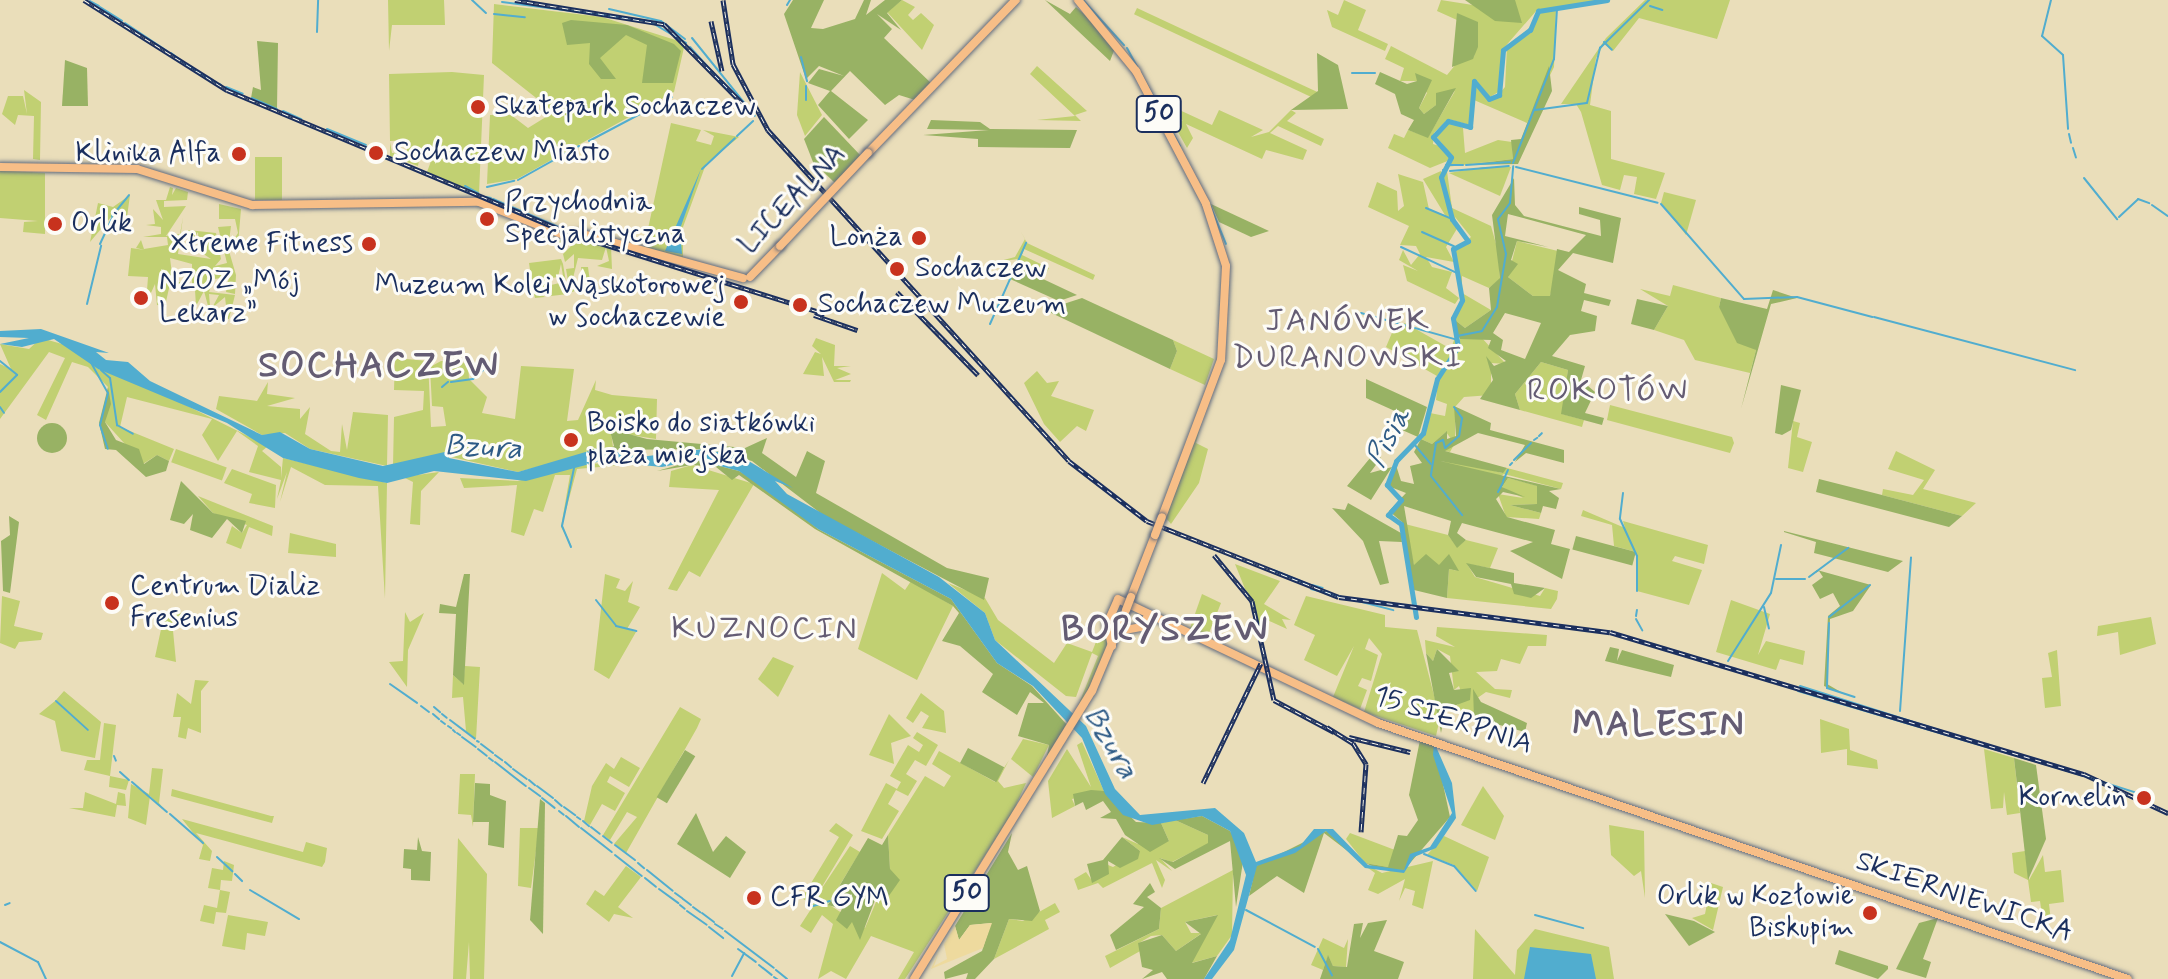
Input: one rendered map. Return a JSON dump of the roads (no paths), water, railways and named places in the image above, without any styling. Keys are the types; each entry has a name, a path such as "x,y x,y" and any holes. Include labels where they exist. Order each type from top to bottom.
{"main road":[{"name":"LICEALNA","path":"0,167 137,169 249,205 480,202 564,235 583,234 746,278 1016,0"},
{"name":"50","path":"914,979 1080,711 1116,635 1125,626 1123,605 1155,535 1221,360 1225,261 1206,204 1136,71 1078,0"},
{"name":"15 SIERPNIA","path":"1123,605 1378,723 1443,741 1785,859"},
{"path":"1112,646 1108,629 1123,605"},
{"path":"1108,629 1148,617"},
{"name":"SKIERNIEWICKA","path":"1785,859 2128,979"}],"water":[{"path":"701,169 680,229 682,254 665,251"},
{"path":"41,329 109,353 96,352 106,360 128,362 150,381 262,435 280,432 310,449 383,466 449,451 449,458 518,472 599,448 640,457 704,449 742,457 793,488 775,481 787,494 939,577 985,613 995,640 1086,726 1115,789 1140,815 1215,808 1244,833 1256,862 1300,846 1314,829 1333,829 1368,865 1404,870 1410,854 1430,847 1452,813 1433,755 1434,742 1452,783 1456,818 1436,848 1414,857 1404,873 1365,868 1326,831 1295,853 1257,866 1234,950 1212,979 1204,979 1230,940 1246,875 1230,831 1202,816 1152,825 1123,815 1105,794 1082,738 1033,686 997,663 951,599 818,529 739,471 697,460 662,467 601,461 526,481 434,471 387,483 359,478 283,458 227,423 98,369 54,339 22,347 0,344 29,338 0,337 0,331"},
{"path":"1530,947 1591,954 1596,979 1524,979"}],"waterway":[{"path":"317,32 318,0"},
{"path":"472,0 486,13"},
{"path":"787,5 790,0"},
{"path":"1083,0 1124,45"},
{"name":"Pisia","path":"1416,617 1401,524 1388,515 1401,500 1387,485 1396,461 1423,433 1437,379 1458,347 1453,318 1462,300 1453,249 1468,241 1452,219 1441,177 1451,157 1433,137 1448,121 1470,127 1474,81 1489,99 1499,95 1503,50 1530,30 1538,11 1607,0"},
{"path":"1535,110 1587,103 1600,48 1649,0"},
{"path":"2051,0 2042,36 2063,55 2068,129"},
{"path":"90,1 99,6"},
{"path":"502,2 649,21 686,43"},
{"path":"1650,6 1662,10"},
{"path":"100,7 122,21"},
{"path":"1513,163 1554,59 1557,8"},
{"path":"609,9 661,21 685,39"},
{"path":"494,14 525,17"},
{"path":"125,23 167,51"},
{"path":"692,38 755,116"},
{"path":"1604,42 1612,50"},
{"path":"690,47 731,93"},
{"path":"1127,48 1180,146"},
{"path":"171,53 183,62"},
{"path":"801,57 807,81"},
{"path":"185,64 197,71"},
{"path":"199,72 206,77"},
{"path":"1352,73 1375,73"},
{"path":"209,78 217,83"},
{"path":"806,86 806,100"},
{"path":"226,87 243,94"},
{"path":"589,141 672,97"},
{"path":"252,98 277,109"},
{"path":"283,111 301,119"},
{"path":"737,136 753,121"},
{"path":"327,129 366,145"},
{"path":"2069,134 2071,143"},
{"path":"702,169 735,138"},
{"path":"518,180 579,146"},
{"path":"2073,148 2076,158"},
{"path":"1466,165 1510,162"},
{"path":"1446,165 1463,165"},
{"path":"1450,171 1509,166"},
{"path":"1457,336 1482,331 1497,307 1506,254 1498,219 1510,203 1513,166"},
{"path":"1516,167 1658,203"},
{"path":"2084,178 2117,219"},
{"path":"487,187 514,181"},
{"path":"465,186 478,193"},
{"path":"112,216 129,195"},
{"path":"486,197 491,198"},
{"path":"493,199 559,227"},
{"path":"2119,217 2138,199 2149,203"},
{"path":"1661,204 1744,299 1797,297 1872,317"},
{"path":"1210,205 1226,244"},
{"path":"2152,205 2168,216"},
{"path":"1426,208 1452,219"},
{"path":"100,244 112,218"},
{"path":"1422,232 1454,246"},
{"path":"990,324 1026,243"},
{"path":"87,304 101,246"},
{"path":"1401,247 1457,273"},
{"path":"1361,313 1458,340"},
{"path":"1874,317 2075,370"},
{"path":"89,359 108,393 100,425 108,449"},
{"path":"0,361 17,375 0,392"},
{"path":"451,382 473,379 489,365"},
{"path":"101,370 110,378 117,425 133,434"},
{"path":"442,387 448,382"},
{"path":"0,407 4,413"},
{"path":"1454,407 1462,418 1459,436 1445,448 1443,440 1436,443 1431,476 1462,515"},
{"path":"1539,436 1542,433"},
{"path":"1514,460 1531,443"},
{"path":"1414,444 1431,464"},
{"path":"571,547 562,526 574,468"},
{"path":"1503,481 1508,470"},
{"path":"1498,492 1503,482"},
{"path":"1623,493 1620,519 1637,556 1637,591"},
{"path":"1728,661 1771,593 1781,545"},
{"path":"1809,577 1848,548"},
{"path":"1900,711 1911,557"},
{"path":"1273,570 1308,584"},
{"path":"1776,579 1805,579"},
{"path":"1312,585 1323,588"},
{"path":"1829,617 1870,585"},
{"path":"1311,589 1393,610"},
{"path":"596,600 616,626 636,631"},
{"path":"1764,607 1769,628"},
{"path":"1636,616 1637,610"},
{"path":"1636,619 1642,630"},
{"path":"1829,623 1827,688 1855,697"},
{"path":"390,684 417,703"},
{"path":"1800,686 2143,795"},
{"path":"1798,691 2074,773"},
{"path":"56,701 88,730"},
{"path":"421,706 429,712"},
{"path":"434,707 440,712"},
{"path":"433,714 439,719"},
{"path":"442,714 447,718"},
{"path":"450,720 475,739"},
{"path":"441,721 445,724"},
{"path":"462,737 476,747"},
{"path":"481,744 493,753"},
{"path":"478,749 487,756"},
{"path":"495,755 502,760"},
{"path":"114,756 116,761"},
{"path":"489,758 493,761"},
{"path":"495,762 526,786"},
{"path":"505,762 511,767"},
{"path":"513,769 527,779"},
{"path":"120,772 129,780"},
{"path":"529,780 535,785"},
{"path":"132,782 167,812"},
{"path":"537,786 553,798"},
{"path":"529,788 540,796"},
{"path":"542,798 555,808"},
{"path":"555,800 562,806"},
{"path":"564,807 575,815"},
{"path":"559,811 564,815"},
{"path":"170,814 203,843"},
{"path":"566,816 579,827"},
{"path":"583,821 589,826"},
{"path":"591,827 600,834"},
{"path":"581,828 612,852"},
{"path":"603,836 612,843"},
{"path":"615,845 635,860"},
{"path":"1424,854 1454,866 1476,891"},
{"path":"615,855 642,876"},
{"path":"217,857 232,871"},
{"path":"638,863 644,868"},
{"path":"647,870 673,891"},
{"path":"235,874 242,881"},
{"path":"645,878 656,887"},
{"path":"659,889 678,903"},
{"path":"250,890 299,919"},
{"path":"675,893 682,898"},
{"path":"683,899 691,905"},
{"path":"823,903 830,901"},
{"path":"5,905 10,903"},
{"path":"813,906 820,904"},
{"path":"680,905 685,909"},
{"path":"693,907 700,912"},
{"path":"1246,910 1315,947"},
{"path":"687,911 707,925"},
{"path":"702,913 714,922"},
{"path":"1535,915 1583,928"},
{"path":"715,924 723,929"},
{"path":"709,927 723,938"},
{"path":"725,931 774,968"},
{"path":"0,942 38,962 46,979"},
{"path":"738,949 756,962"},
{"path":"1318,949 1332,975"},
{"path":"732,976 744,953"},
{"path":"759,965 772,975"},
{"path":"776,970 787,979"}],"railway":[{"path":"84,0 227,90 572,234 825,314"},
{"path":"515,0 664,24 746,107"},
{"path":"723,0 733,64 768,130 1069,461 1147,521 1339,597 1610,632 2084,774 2168,813"},
{"path":"711,21 722,71"},
{"path":"897,292 978,375"},
{"path":"814,315 857,330"},
{"path":"1214,555 1252,601 1274,700 1334,732"},
{"path":"1203,783 1261,663"},
{"path":"1327,727 1353,743 1366,764 1361,832"},
{"path":"1349,737 1410,752"}],"place":[{"name":"Skatepark Sochaczew","path":"478,107"},
{"name":"Sochaczew Miasto","path":"376,153"},
{"name":"Klinika Alfa","path":"239,154"},
{"name":"Przychodnia Specjalistyczna","path":"487,219"},
{"name":"Orlik","path":"55,224"},
{"name":"Lonża","path":"919,238"},
{"name":"Xtreme Fitness","path":"369,244"},
{"name":"Sochaczew","path":"897,269"},
{"name":"NZOZ „Mój Lekarz”","path":"141,298"},
{"name":"Muzeum Kolei Wąskotorowej w Sochaczewie","path":"741,302"},
{"name":"Sochaczew Muzeum","path":"800,305"},
{"name":"Boisko do siatkówki plaża miejska","path":"571,440"},
{"name":"Centrum Dializ Fresenius","path":"112,603"},
{"name":"Kornelin","path":"2144,798"},
{"name":"CFR GYM","path":"754,898"},
{"name":"Orlik w Kozłowie Biskupim","path":"1870,913"}],"district":[{"name":"JANÓWEK DURANOWSKI","path":"1348,340"},
{"name":"SOCHACZEW","path":"379,367"},
{"name":"ROKOTÓW","path":"1608,391"},
{"name":"KUZNOCIN","path":"765,629"},
{"name":"BORYSZEW","path":"1165,631"},
{"name":"MALESIN","path":"1659,726"}],"water label":[{"name":"Bzura","path":"483,448"},
{"name":"Bzura","path":"1110,743"}]}
